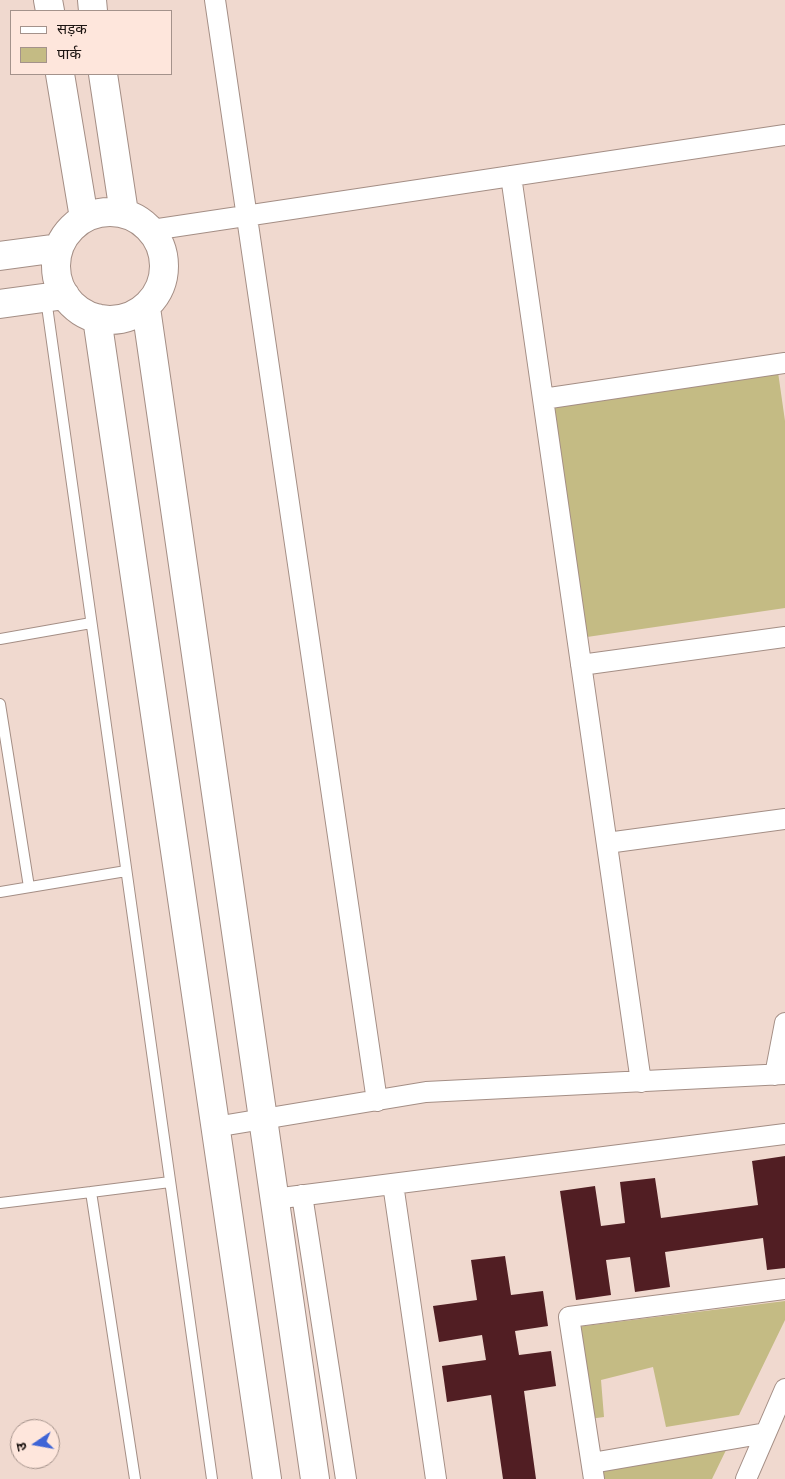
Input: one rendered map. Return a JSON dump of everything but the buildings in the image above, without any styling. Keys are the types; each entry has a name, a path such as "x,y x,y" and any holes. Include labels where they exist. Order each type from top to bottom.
{"street":[{"path":"216,0 377,1101"},
{"path":"60,75 84,218"},
{"path":"103,75 124,213"},
{"path":"152,230 785,135"},
{"path":"511,176 641,1082"},
{"path":"0,304 55,297 69,301 87,316 106,321 129,318 146,308 160,289 165,270 162,247 152,230 133,216 115,211 91,214 75,224 61,241 56,261 58,282 55,297"},
{"path":"0,256 59,248"},
{"path":"146,308 315,1479"},
{"path":"97,318 267,1479"},
{"path":"543,399 785,363"},
{"path":"581,666 785,637"},
{"path":"607,843 785,819"},
{"path":"215,1128 426,1092 780,1075 785,1023"},
{"path":"274,1199 785,1134"},
{"path":"393,1184 436,1479"},
{"path":"302,1195 346,1479"},
{"path":"766,1433 593,1471 568,1317 785,1288"},
{"path":"746,1479 785,1389"}],"lane":[{"path":"55,297 91,623 212,1479"},
{"path":"0,639 91,623"},
{"path":"0,704 30,887"},
{"path":"0,892 126,871"},
{"path":"0,1203 170,1182"},
{"path":"91,1192 135,1479"}],"green space":[{"path":"778,372 785,421 785,608 587,637 554,405"},
{"path":"785,1301 785,1320 739,1415 666,1427 653,1367 601,1380 604,1417 589,1419 576,1327"},
{"path":"728,1446 712,1479 601,1479 600,1472"}]}
